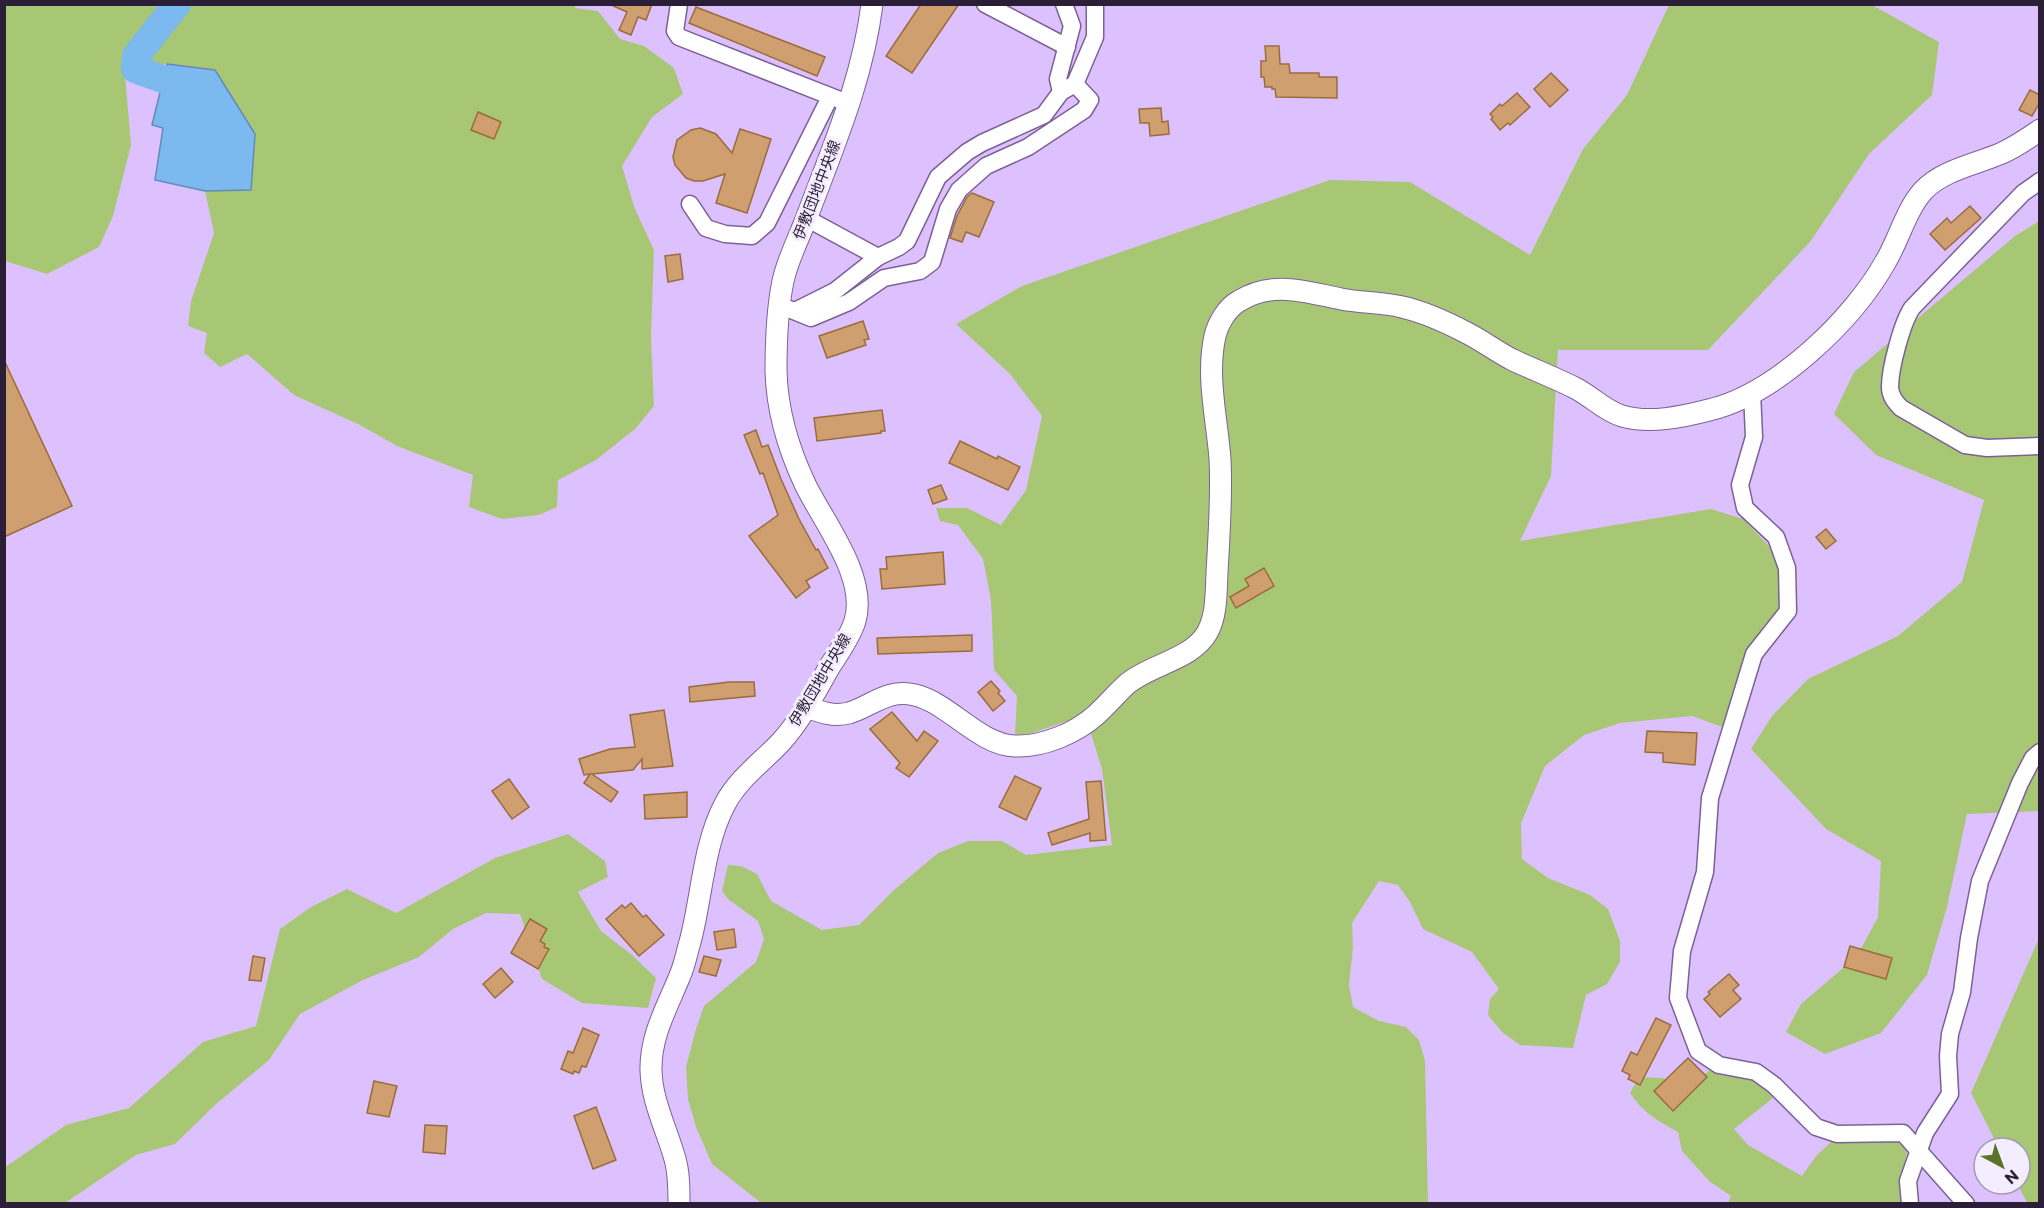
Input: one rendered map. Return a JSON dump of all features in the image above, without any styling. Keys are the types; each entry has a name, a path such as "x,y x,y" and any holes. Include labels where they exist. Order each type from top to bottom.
{"street":[{"path":"679,4 675,31 679,37 840,100 767,223 752,236 725,234 706,228 690,204"},
{"name":"伊敷団地中央線","path":"679,1203 679,1182 675,1160 654,1092 651,1070 658,1024 682,971 707,858 724,805 739,783 782,740 806,707 847,638 855,619 856,600 847,562 804,483 784,426 776,375 787,308 783,279 807,218 840,100 859,74 872,4"},
{"path":"985,4 1067,47"},
{"path":"787,308 811,318 849,302 884,278 920,272 932,262 948,209 959,190 986,166 1028,147 1084,110 1090,100 1068,88 1058,79 1072,26 1064,4"},
{"path":"787,308 835,291 878,257 907,241 938,177 967,152 982,143 1044,115 1068,88 1095,36 1095,4"},
{"path":"806,707 833,715 849,713 883,696 901,693 918,695 998,742 1014,746 1031,744 1056,738 1079,728 1094,717 1136,677 1188,652 1205,638 1212,623 1220,531 1220,458 1212,359 1219,325 1236,302 1254,294 1282,288 1344,300 1403,307 1466,332 1508,358 1577,389 1620,416 1644,420 1711,410 1731,403 1779,376 1807,355 1848,314 1878,275 1911,210 1924,190 1941,177 2005,152 2040,130"},
{"path":"2040,181 2023,193 1912,308 1905,318 1890,389 1893,399 1901,408 1965,445 1987,448 2040,446"},
{"path":"807,218 878,257"},
{"path":"1752,392 1754,437 1740,485 1745,508 1776,537 1787,568 1788,611 1754,654 1710,798 1705,872 1683,951 1678,998 1698,1051 1719,1065 1756,1072 1774,1085 1816,1126 1837,1134 1904,1133 1966,1203"},
{"path":"1910,1203 1908,1181 1919,1149 1925,1133 1950,1094 1948,1056 1950,1034 1962,992 1980,881 2020,783 2033,758 2040,752"}],"green space":[{"path":"575,4 575,8 598,11 620,39 644,46 674,68 683,94 652,117 622,166 635,209 654,250 651,338 654,406 635,429 596,460 558,480 557,507 539,515 502,519 469,507 473,475 397,446 360,425 294,395 247,354 220,367 204,353 207,333 188,326 191,301 214,233 205,191 251,190 215,70 167,64 124,63 131,145 113,216 99,247 47,274 5,261 4,5"},
{"path":"1669,5 1872,5 1939,42 1932,95 1869,154 1810,242 1708,350 1558,350 1551,476 1520,541 1711,509 1743,519 1769,546 1780,569 1783,587 1777,614 1725,728 1692,716 1620,723 1584,735 1545,766 1521,823 1522,859 1548,878 1590,895 1608,909 1620,941 1620,962 1607,984 1586,995 1573,1048 1520,1045 1502,1032 1488,1015 1490,999 1499,989 1472,952 1423,929 1410,902 1398,885 1379,881 1352,923 1353,947 1349,985 1353,1007 1379,1021 1406,1027 1419,1040 1425,1061 1428,1203 761,1203 712,1164 696,1127 688,1099 686,1067 704,1006 756,962 764,939 758,921 728,899 722,891 728,865 741,866 757,874 771,901 822,930 859,925 894,890 938,853 968,841 1002,841 1026,855 1112,845 1102,769 1091,734 1073,719 1026,735 1015,734 1017,696 994,670 991,600 983,559 958,525 940,521 936,508 967,508 1001,525 1026,490 1042,416 1010,374 956,324 1022,286 1330,180 1410,182 1530,255 1583,149 1627,95"},
{"path":"2039,221 2039,811 1967,814 1947,907 1927,975 1881,1033 1825,1054 1786,1032 1801,1004 1857,956 1878,917 1881,861 1826,829 1751,749 1772,716 1808,679 1898,636 1962,582 1984,500 1876,455 1834,414 1854,372 2015,236"},
{"path":"568,834 605,861 608,877 578,892 601,931 632,955 656,978 648,1008 582,1003 542,979 520,914 486,913 453,929 419,957 363,980 300,1014 269,1060 215,1105 175,1144 136,1155 65,1203 5,1203 4,1168 66,1125 129,1108 203,1042 256,1026 280,929 311,907 347,889 396,913 495,858"},
{"path":"2039,938 2040,1203 2028,1204 2024,1196 2032,1196 2032,1136 1993,1136 1971,1093"},
{"path":"1711,1069 1761,1083 1773,1098 1734,1129 1748,1145 1802,1176 1817,1155 1831,1142 1898,1138 1908,1147 1902,1177 1902,1203 1728,1203 1731,1196 1709,1181 1682,1151 1678,1132 1651,1116 1630,1093 1639,1077 1663,1078 1682,1093"}],"water":[{"path":"167,64 215,70 255,134 251,190 205,191 155,180 163,128 152,125"}],"building":[{"path":"609,4 652,4 646,20 638,17 631,35 619,30 627,12"},
{"path":"921,4 959,4 912,73 886,56"},
{"path":"696,7 825,57 817,76 689,23"},
{"path":"1265,46 1279,46 1280,64 1289,64 1290,73 1319,73 1319,77 1337,77 1337,98 1276,97 1275,89 1265,87 1264,77 1261,77 1261,61 1266,61"},
{"path":"1551,73 1568,90 1550,107 1534,89"},
{"path":"2030,90 2040,95 2040,102 2032,116 2019,110"},
{"path":"1517,93 1530,107 1510,125 1508,123 1500,130 1491,119 1493,117 1490,114"},
{"path":"1161,108 1162,122 1168,121 1169,134 1150,136 1149,123 1140,123 1139,109"},
{"path":"478,112 501,122 494,139 471,130"},
{"path":"700,128 716,134 732,153 740,129 771,139 747,213 716,203 725,174 703,181 694,181 686,178 675,165 673,157 677,140 691,130"},
{"path":"972,193 994,202 979,237 966,232 962,242 950,238 957,216 967,197"},
{"path":"1970,206 1981,218 1945,250 1930,234 1947,218 1951,223"},
{"path":"680,254 683,279 668,282 665,256"},
{"path":"863,321 869,339 864,340 866,345 827,358 819,336"},
{"path":"4,360 72,506 4,537"},
{"path":"882,410 885,431 881,433 817,441 814,418"},
{"path":"756,430 762,447 768,445 799,519 828,568 806,581 810,587 796,598 749,536 778,515 763,473 760,474 744,435"},
{"path":"960,441 997,459 998,456 1020,467 1008,490 949,463"},
{"path":"941,485 947,499 933,504 928,490"},
{"path":"1826,529 1836,541 1826,549 1816,537"},
{"path":"943,552 945,584 882,589 880,569 887,569 886,557"},
{"path":"1264,568 1274,586 1236,608 1230,597 1249,586 1245,579"},
{"path":"972,635 972,651 878,654 877,638"},
{"path":"991,681 1005,701 993,711 978,692"},
{"path":"729,682 754,682 755,696 690,702 689,687"},
{"path":"664,710 673,766 642,769 642,759 633,770 592,774 618,792 611,802 584,783 590,774 584,775 579,759 610,749 635,747 630,715"},
{"path":"892,712 917,741 924,731 938,741 909,777 896,768 900,763 870,729"},
{"path":"1647,731 1697,733 1695,765 1663,762 1663,753 1645,752"},
{"path":"1015,776 1041,788 1026,820 999,807"},
{"path":"509,779 529,807 512,819 492,791"},
{"path":"1101,781 1106,840 1090,841 1090,833 1052,845 1048,833 1089,819 1086,782"},
{"path":"687,792 687,817 645,819 644,795"},
{"path":"631,903 643,917 646,915 664,935 639,956 606,919 622,905 625,908"},
{"path":"530,919 547,929 540,941 545,944 544,947 549,949 538,969 511,953"},
{"path":"734,929 736,947 717,950 714,932"},
{"path":"1850,946 1892,958 1886,979 1844,967"},
{"path":"253,956 265,958 261,981 249,980"},
{"path":"704,956 721,960 716,976 699,972"},
{"path":"501,968 513,982 495,998 483,984"},
{"path":"1729,974 1739,985 1733,990 1741,999 1720,1017 1704,999 1710,994 1708,992"},
{"path":"1656,1018 1671,1025 1640,1085 1628,1079 1630,1075 1622,1071 1631,1052 1637,1055"},
{"path":"583,1028 599,1035 586,1067 582,1066 579,1073 574,1071 573,1074 561,1069 568,1051 573,1053"},
{"path":"1688,1058 1707,1077 1673,1111 1654,1091"},
{"path":"374,1081 397,1086 389,1117 367,1113"},
{"path":"596,1107 616,1160 593,1169 574,1116"},
{"path":"425,1125 447,1126 445,1154 423,1152"}],"waterway":[{"path":"174,83 135,69 136,56 177,4"}]}
